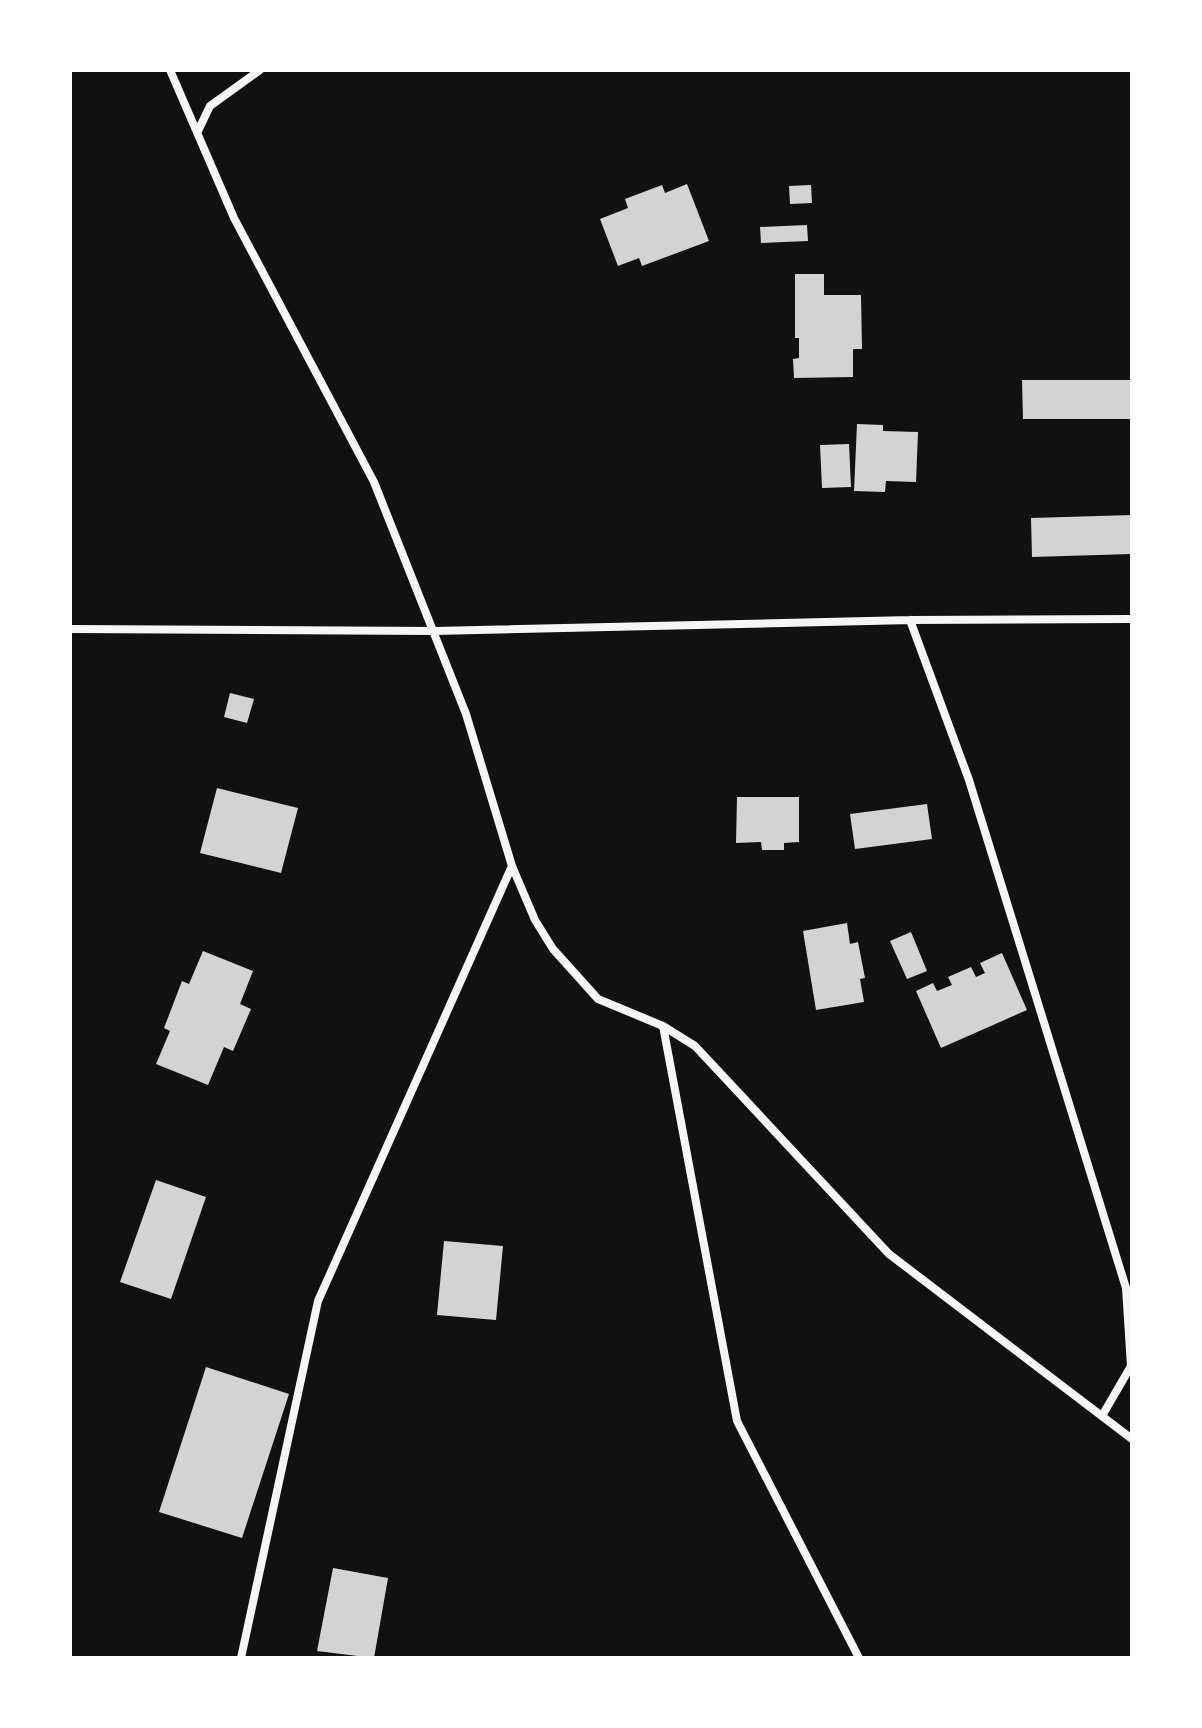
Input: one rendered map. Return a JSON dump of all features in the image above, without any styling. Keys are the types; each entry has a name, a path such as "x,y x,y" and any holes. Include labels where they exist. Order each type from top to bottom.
{"street":[{"path":"170,70 234,218 374,482 466,714 512,866 535,920 547,939 598,999 663,1026 695,1046 889,1254 1132,1439"},
{"path":"198,131 210,106 260,70"},
{"path":"70,629 435,631 910,620 1132,619"},
{"path":"910,620 969,780 1126,1288 1131,1366 1102,1416"},
{"path":"241,1658 318,1301 512,866"},
{"path":"663,1026 737,1421 859,1658"}],"building":[{"path":"687,184 709,241 642,266 639,258 618,266 600,219 628,208 625,199 662,185 665,193"},
{"path":"811,185 812,203 790,204 789,186"},
{"path":"807,225 808,241 761,243 760,227"},
{"path":"795,274 824,274 824,295 861,295 862,349 853,349 853,377 794,378 793,359 799,358 799,338 795,338"},
{"path":"1022,380 1132,380 1132,419 1023,419"},
{"path":"857,424 883,425 883,431 918,432 916,482 886,481 885,492 854,491"},
{"path":"849,444 851,487 822,488 820,445"},
{"path":"1132,515 1132,554 1032,557 1031,518"},
{"path":"230,693 254,699 247,723 224,717"},
{"path":"217,788 298,808 281,873 200,853"},
{"path":"737,797 799,797 799,842 784,843 784,850 762,850 761,842 736,843"},
{"path":"927,804 932,839 855,849 850,814"},
{"path":"847,923 850,944 858,942 865,978 860,979 864,1002 816,1010 803,931"},
{"path":"911,932 927,971 907,979 890,941"},
{"path":"203,951 253,971 240,1004 251,1009 233,1051 224,1047 208,1085 156,1064 170,1031 164,1028 182,981 189,984"},
{"path":"1002,953 1027,1010 941,1048 916,991 933,983 937,991 952,985 948,977 971,967 976,977 985,973 980,963"},
{"path":"156,1180 206,1197 171,1299 120,1282"},
{"path":"444,1241 503,1246 496,1320 437,1315"},
{"path":"206,1367 289,1394 242,1538 159,1512"},
{"path":"333,1568 388,1578 374,1658 317,1651"}]}
